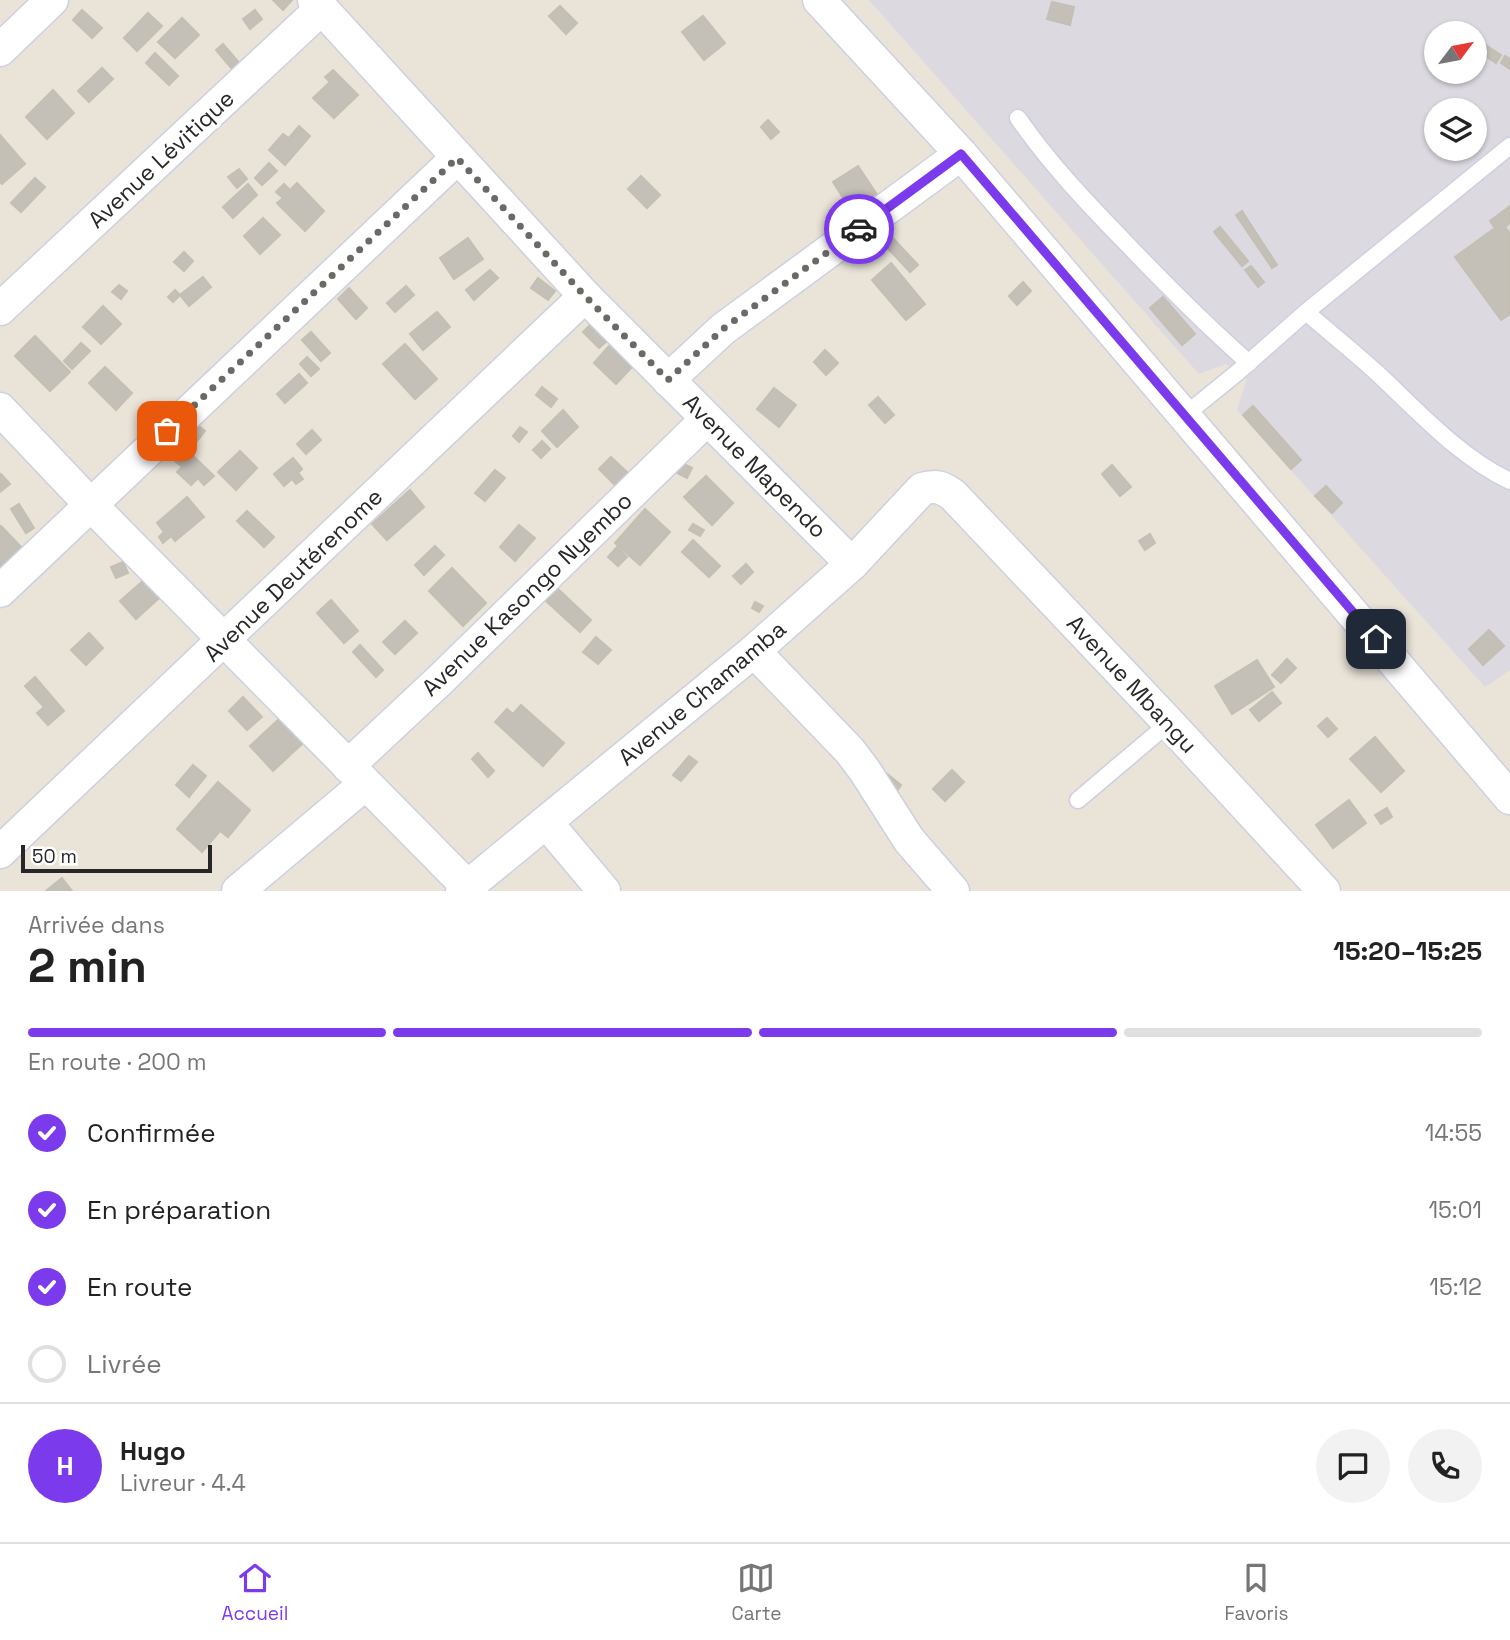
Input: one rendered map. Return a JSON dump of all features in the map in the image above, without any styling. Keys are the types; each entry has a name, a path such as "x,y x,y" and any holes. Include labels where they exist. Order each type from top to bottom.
{"street":[{"path":"0,50 52,0"},
{"path":"819,0 961,154 1510,798"},
{"name":"Avenue Mapendo","path":"318,4 585,296 852,564"},
{"name":"Avenue Lévitique","path":"0,309 318,4"},
{"path":"668,380 723,329 961,154"},
{"path":"0,591 457,158"},
{"name":"Avenue Deutérenome","path":"0,852 585,296"},
{"path":"0,409 465,888"},
{"name":"Avenue Kasongo Nyembo","path":"238,891 357,775 440,680 511,608 706,420"},
{"name":"Avenue Chamamba","path":"465,888 754,651 852,564 922,489 933,485"},
{"name":"Avenue Mbangu","path":"933,485 953,495 1170,723 1324,891"},
{"path":"754,651 850,751 909,841 953,891"},
{"path":"547,822 604,891"}],"lane":[{"path":"1018,118 1032,139 1083,199 1196,316 1249,363"},
{"path":"1185,415 1306,312 1510,146"},
{"path":"1306,312 1415,410 1487,470 1510,481"},
{"path":"1078,800 1170,723"}],"shaded area":[{"path":"869,0 1510,0 1510,670 1485,687 1237,410 1247,379 1226,364 1199,374"}],"building":[{"path":"273,0 292,0 283,10"},
{"path":"1052,2 1074,7 1070,25 1047,19"},
{"path":"560,6 577,23 566,34 549,16"},
{"path":"82,10 102,28 92,38 73,20"},
{"path":"255,10 262,19 250,29 243,19"},
{"path":"148,13 162,26 137,51 124,38"},
{"path":"703,16 725,43 704,60 682,32"},
{"path":"182,18 199,35 175,58 158,42"},
{"path":"223,44 240,64 233,70 216,50"},
{"path":"1488,46 1501,55 1496,63 1488,58"},
{"path":"155,53 178,76 169,85 146,63"},
{"path":"1505,56 1510,59 1510,69 1501,63"},
{"path":"102,68 113,79 89,102 78,91"},
{"path":"333,70 358,95 334,118 313,98 330,82 325,77"},
{"path":"53,90 74,113 47,139 26,117"},
{"path":"768,120 779,132 771,139 761,127"},
{"path":"299,126 310,136 285,165 269,150 283,134 289,138"},
{"path":"0,135 25,164 2,184 0,182"},
{"path":"269,163 277,171 262,185 255,178"},
{"path":"858,166 878,196 853,213 833,182"},
{"path":"239,169 247,179 237,188 228,177"},
{"path":"641,176 660,195 647,208 628,189"},
{"path":"35,178 45,187 21,212 11,203"},
{"path":"297,183 324,211 305,231 277,203 283,198 276,192 284,184 290,190"},
{"path":"248,184 257,195 233,218 223,207"},
{"path":"1510,206 1510,223 1505,227 1510,233 1510,314 1501,320 1455,257 1495,228 1490,221"},
{"path":"1242,211 1277,265 1272,268 1236,215"},
{"path":"263,218 280,235 260,254 244,236"},
{"path":"1220,227 1248,261 1242,266 1214,232"},
{"path":"890,235 918,265 910,272 882,242"},
{"path":"468,238 483,259 454,279 440,258"},
{"path":"184,252 193,261 184,271 174,262"},
{"path":"891,263 925,304 906,320 872,280"},
{"path":"1251,266 1264,282 1258,287 1245,270"},
{"path":"490,270 498,278 474,300 466,290"},
{"path":"203,277 211,287 189,306 180,295"},
{"path":"538,278 555,291 548,300 531,288"},
{"path":"1023,282 1031,291 1017,305 1009,296"},
{"path":"119,285 127,291 121,299 112,292"},
{"path":"406,286 414,295 395,312 387,303"},
{"path":"349,288 367,308 356,319 338,299"},
{"path":"175,290 180,295 173,302 168,297"},
{"path":"1163,297 1195,334 1182,345 1150,308"},
{"path":"103,306 121,324 101,344 83,327"},
{"path":"437,312 450,327 423,350 410,334"},
{"path":"591,324 607,341 599,348 583,332"},
{"path":"311,332 330,353 321,361 302,340"},
{"path":"35,336 70,372 50,391 15,356"},
{"path":"81,343 90,351 72,369 64,361"},
{"path":"405,344 437,379 415,399 383,364"},
{"path":"609,346 632,367 616,384 594,363"},
{"path":"825,350 838,363 826,375 814,362"},
{"path":"307,357 319,369 311,376 300,364"},
{"path":"105,367 132,393 116,410 89,383"},
{"path":"299,374 307,383 285,403 277,394"},
{"path":"542,387 557,399 551,407 536,395"},
{"path":"774,388 796,405 779,427 757,409"},
{"path":"878,397 894,415 885,423 869,405"},
{"path":"1253,406 1301,460 1291,469 1243,415"},
{"path":"563,410 578,427 557,447 542,431"},
{"path":"196,424 205,431 197,441 188,433"},
{"path":"520,427 527,432 519,442 513,436"},
{"path":"312,430 321,440 306,454 297,444"},
{"path":"542,441 550,449 541,458 533,450"},
{"path":"186,449 214,476 204,485 198,478 191,485 177,472 182,467 175,461"},
{"path":"240,451 257,468 236,490 218,472"},
{"path":"611,457 629,474 616,486 599,469"},
{"path":"293,458 302,469 298,473 303,479 296,484 292,479 284,486 274,474"},
{"path":"680,462 692,468 687,478 675,472"},
{"path":"1112,465 1131,487 1120,496 1102,474"},
{"path":"495,470 505,478 485,501 475,493"},
{"path":"0,475 10,484 0,492"},
{"path":"706,476 733,503 712,525 684,497"},
{"path":"1326,486 1342,503 1332,513 1315,496"},
{"path":"410,490 424,507 387,540 372,524"},
{"path":"187,497 204,517 175,541 171,536 163,543 159,537 164,532 157,523"},
{"path":"19,504 34,528 26,533 11,509"},
{"path":"645,509 670,532 640,565 615,543"},
{"path":"247,511 274,537 264,547 237,521"},
{"path":"693,524 704,530 700,536 689,530"},
{"path":"519,525 535,538 515,561 500,547"},
{"path":"0,527 23,549 0,571"},
{"path":"1150,534 1155,543 1145,550 1139,541"},
{"path":"693,540 720,566 709,577 682,552"},
{"path":"435,546 444,555 424,575 415,565"},
{"path":"617,547 627,557 618,566 608,557"},
{"path":"123,562 128,573 116,578 111,567"},
{"path":"746,564 753,572 741,584 733,576"},
{"path":"452,568 486,603 463,626 429,591"},
{"path":"151,574 167,591 136,619 120,601"},
{"path":"558,589 591,620 580,632 546,601"},
{"path":"331,600 358,631 344,643 317,613"},
{"path":"755,602 763,606 759,612 752,608"},
{"path":"405,621 417,633 395,654 383,642"},
{"path":"1489,630 1504,646 1483,665 1469,649"},
{"path":"89,633 103,648 86,665 71,650"},
{"path":"596,637 611,650 598,664 583,652"},
{"path":"360,645 383,670 376,677 353,652"},
{"path":"1287,659 1296,668 1281,683 1272,675"},
{"path":"1257,660 1274,687 1232,714 1215,686"},
{"path":"35,677 64,711 48,725 37,713 44,707 25,686"},
{"path":"1272,692 1281,703 1259,721 1250,710"},
{"path":"243,697 262,717 247,730 229,711"},
{"path":"521,705 564,743 543,766 495,722 507,709 513,714"},
{"path":"1327,718 1337,729 1328,737 1318,726"},
{"path":"279,719 302,744 273,771 250,746"},
{"path":"1375,737 1404,771 1381,792 1350,759"},
{"path":"478,753 494,771 488,777 472,759"},
{"path":"689,756 697,762 681,781 673,775"},
{"path":"193,765 206,776 189,797 176,785"},
{"path":"881,769 901,785 897,791 877,775"},
{"path":"952,770 964,782 945,801 933,789"},
{"path":"218,782 250,810 228,837 220,831 202,852 177,829"},
{"path":"1349,800 1366,823 1333,848 1316,825"},
{"path":"1387,808 1392,817 1381,824 1375,815"},
{"path":"62,878 72,891 46,891"}],"way so far":[{"path":"167,431 457,158 585,296 668,380 723,329 859,229"}],"route":[{"path":"859,229 961,154 1376,639"}]}
